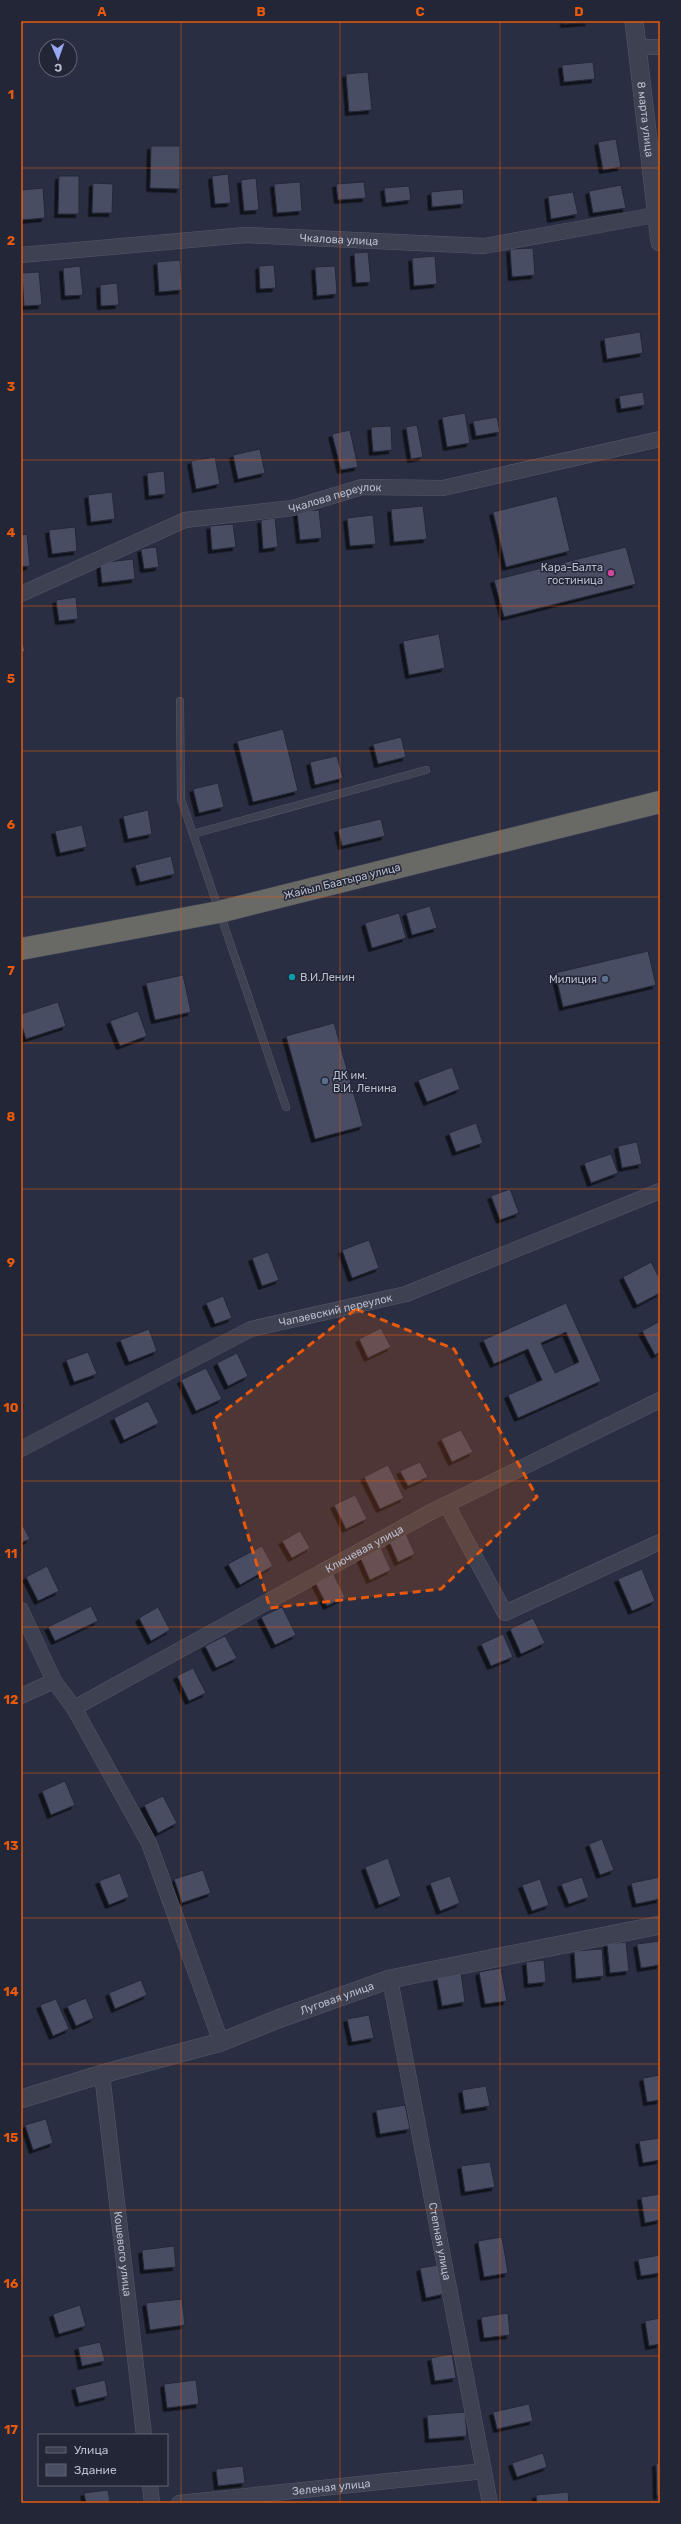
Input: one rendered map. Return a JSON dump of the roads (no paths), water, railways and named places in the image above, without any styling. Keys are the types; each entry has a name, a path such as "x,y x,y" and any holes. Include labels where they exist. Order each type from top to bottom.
{"highway":[{"name":"Жайыл Баатыра улица","path":"21,949 219,912 660,802"}],"street":[{"name":"8 марта улица","path":"634,21 655,215 660,242"},
{"path":"638,47 660,47"},
{"name":"Чкалова улица","path":"21,255 246,235 484,246 655,215"},
{"name":"Чкалова переулок","path":"21,594 185,520 293,508 362,487 443,488 660,439"},
{"name":"Чапаевский переулок","path":"21,1449 251,1329 406,1294 660,1191"},
{"name":"Ключевая улица","path":"74,1708 447,1505 660,1400"},
{"path":"447,1505 505,1613 660,1542"},
{"path":"21,1610 54,1681 74,1708 149,1843 221,2042"},
{"path":"21,1696 54,1681"},
{"name":"Луговая улица","path":"21,2099 102,2074 221,2042 278,2018 390,1979 660,1925"},
{"name":"Степная улица","path":"390,1979 490,2503"},
{"name":"Кошевого улица","path":"102,2074 144,2434"},
{"name":"Зеленая улица","path":"179,2503 484,2471"},
{"path":"150,2486 152,2503"}],"lane":[{"path":"180,701 181,799 286,1107"},
{"path":"193,834 426,770"}],"place":[{"name":"Кара-Балта гостиница","path":"611,573"},
{"name":"В.И.Ленин","path":"292,977"},
{"name":"Милиция","path":"605,979"},
{"name":"ДК им. В.И. Ленина","path":"325,1081"}]}
